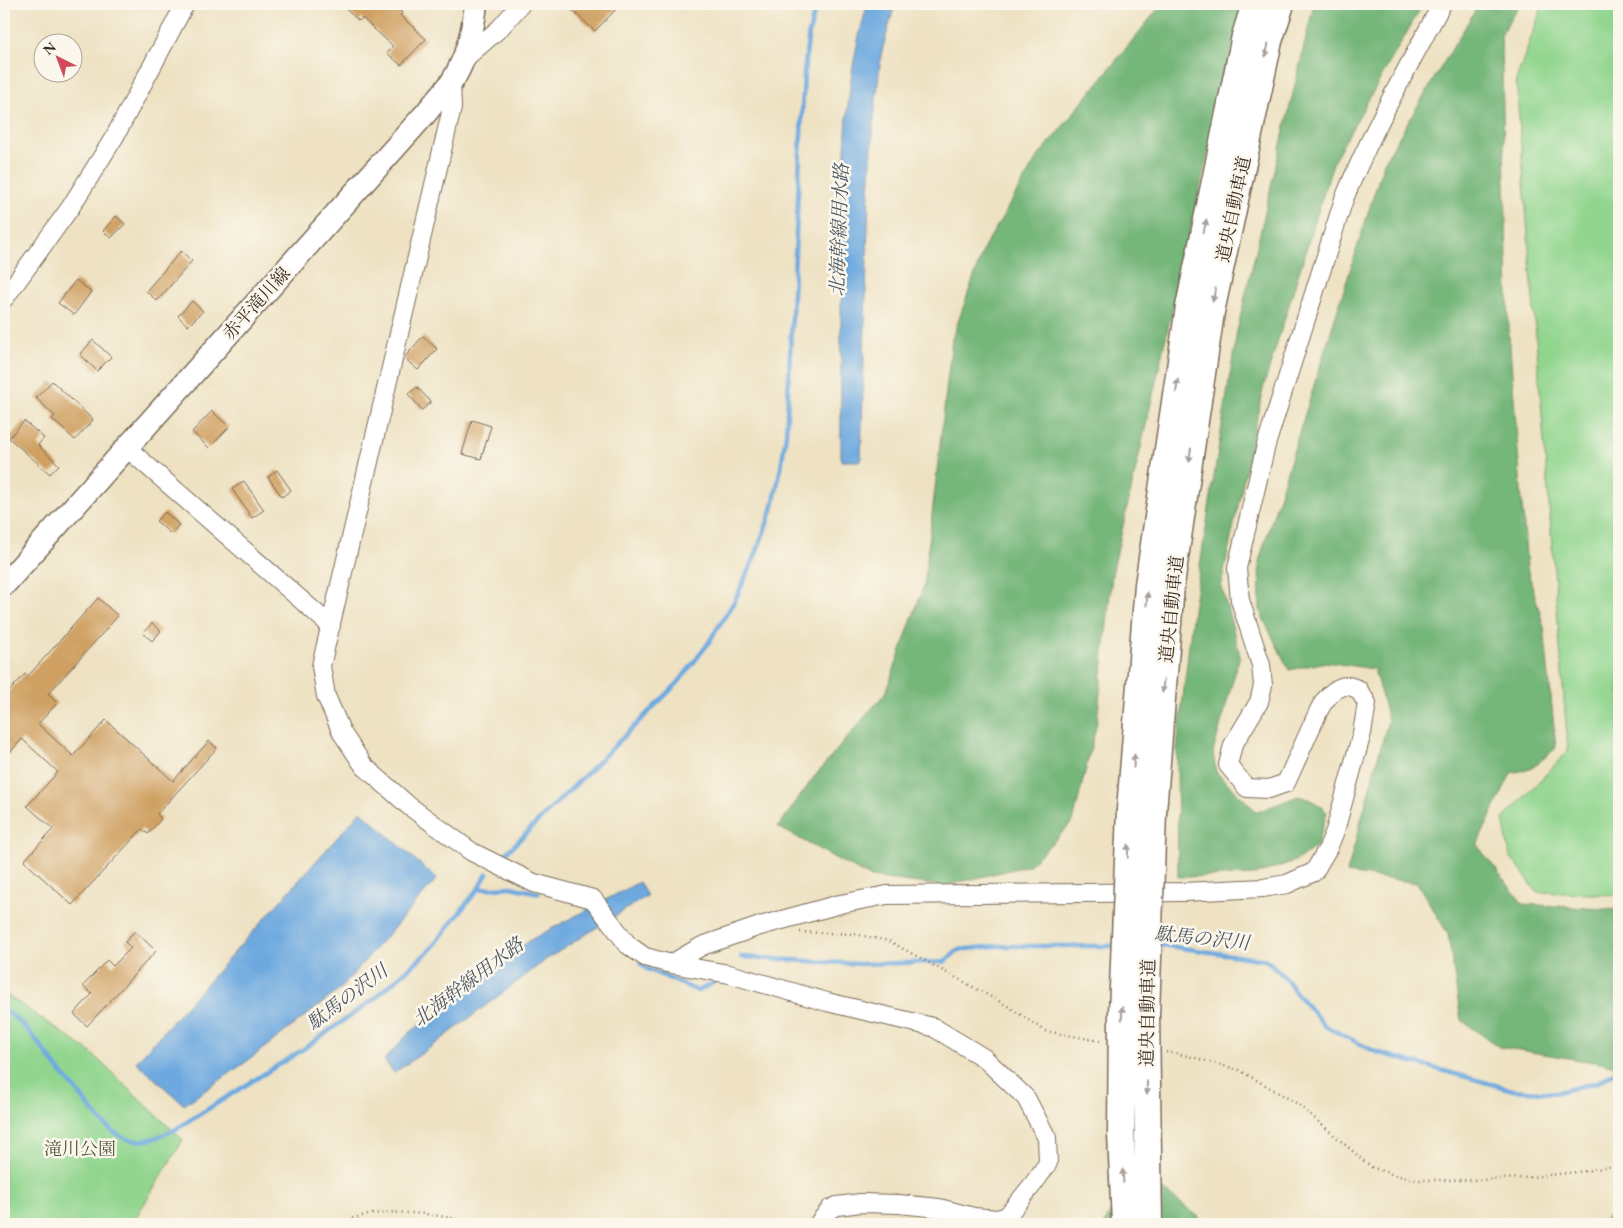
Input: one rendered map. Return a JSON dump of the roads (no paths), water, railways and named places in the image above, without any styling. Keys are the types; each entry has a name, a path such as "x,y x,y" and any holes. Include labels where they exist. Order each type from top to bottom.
{"highway":[{"name":"道央自動車道","path":"1149,1224 1141,811 1148,585 1189,307 1245,36 1255,4"},
{"name":"道央自動車道","path":"1125,1224 1121,1134 1122,1013 1141,811 1211,312 1269,41 1281,4"}],"main road":[{"name":"赤平滝川線","path":"4,585 426,114 451,82 462,61 470,41 476,4"}],"street":[{"path":"4,299 70,208 115,136 185,4"},
{"path":"462,61 500,28 521,4"},
{"path":"670,964 702,946 760,926 840,904 887,895 1184,892 1263,888 1287,884 1314,872 1328,848 1335,831 1362,733 1367,703 1358,688 1346,685 1335,690 1323,702 1286,782 1269,789 1247,788 1228,765 1233,745 1259,702 1263,684 1261,665 1240,600 1236,568 1266,445 1344,199 1360,160 1392,95 1442,4"},
{"path":"451,82 452,108 321,666 326,696 342,733 364,766 409,806 472,852 534,883 593,899 628,945 645,957 670,964 729,974 827,1002 933,1027 984,1058 1026,1098 1047,1138 1048,1163 1007,1216 998,1219 974,1217 939,1208 861,1203 837,1206 830,1209 818,1224"},
{"path":"127,448 331,626"}],"water":[{"path":"868,4 895,4 881,55 874,119 869,192 861,461 841,461 841,273 846,132 855,54"},
{"path":"361,811 437,879 338,991 246,1062 184,1105 136,1062"},
{"path":"639,882 647,896 547,959 394,1073 384,1060 408,1034 532,939"}],"waterway":[{"path":"503,856 678,683 707,645 734,602 754,559 772,510 786,434 804,74 808,38 816,4"},
{"path":"478,889 487,874"},
{"name":"駄馬の沢川","path":"4,1010 26,1028 91,1109 111,1130 132,1140 159,1137 176,1129 299,1052 374,999 431,949 478,889 511,887 539,893"},
{"name":"駄馬の沢川","path":"741,957 859,964 944,962 958,950 996,946 1117,946"},
{"name":"駄馬の沢川","path":"1157,946 1266,960 1283,975 1325,1026 1376,1052 1513,1090 1554,1093 1598,1082 1619,1070"},
{"name":"駄馬の沢川","path":"640,963 647,969 698,991 715,982"}],"water label":[{"name":"北海幹線用水路","path":"839,230"},
{"name":"北海幹線用水路","path":"468,982"}],"park label":[{"name":"滝川公園","path":"80,1148"}]}
